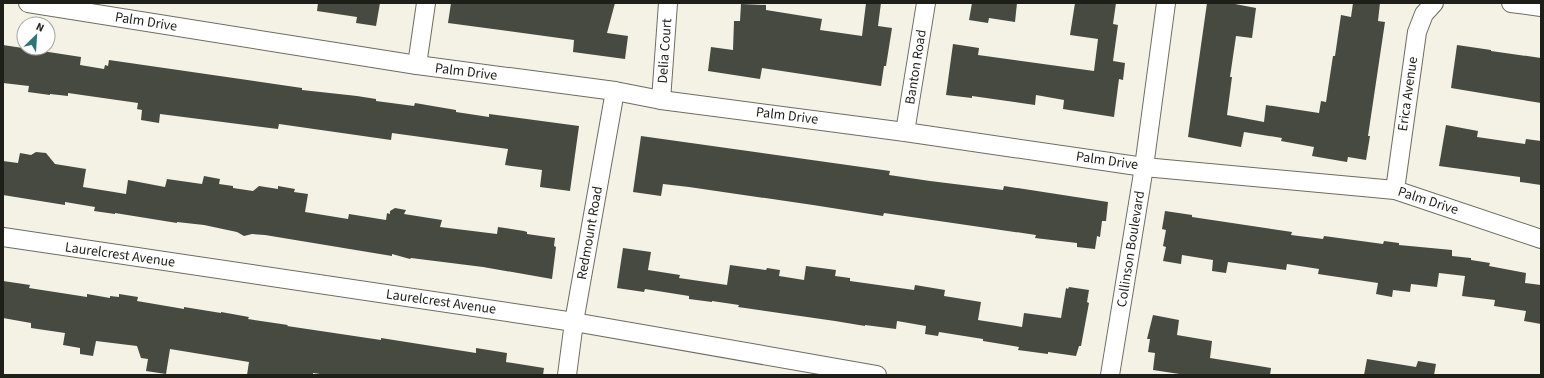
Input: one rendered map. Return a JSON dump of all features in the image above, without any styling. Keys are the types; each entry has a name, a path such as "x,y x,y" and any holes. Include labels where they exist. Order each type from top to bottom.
{"street":[{"name":"Palm Drive","path":"28,3 417,65 615,91 661,100 905,132 1144,167 1395,190 1541,239"},
{"path":"417,65 426,3"},
{"name":"Delia Court","path":"661,100 668,3"},
{"name":"Banton Road","path":"905,132 926,3"},
{"name":"Collinson Boulevard","path":"1110,375 1144,167 1166,3"},
{"name":"Erica Avenue","path":"1395,190 1417,32 1424,14 1434,3"},
{"path":"1512,3 1541,8"},
{"name":"Redmount Road","path":"566,375 615,91"},
{"name":"Laurelcrest Avenue","path":"3,237 574,322 859,374 877,375"}],"building":[{"path":"318,3 380,3 376,26 356,23 357,17 317,11"},
{"path":"451,3 615,3 607,33 628,36 625,59 573,52 574,40 448,23"},
{"path":"866,3 881,3 878,26 892,28 881,86 762,68 760,79 708,71 711,47 733,50 734,21 740,21 741,4 766,5 766,10 822,19 820,30 862,36"},
{"path":"972,3 1017,3 1015,22 989,18 988,23 969,20"},
{"path":"1075,3 1116,3 1113,24 1118,25 1113,61 1125,63 1123,80 1119,79 1114,117 1063,109 1064,100 1036,95 1035,105 972,96 972,98 946,95 953,44 979,48 978,55 1094,71 1098,39 1070,35"},
{"path":"1207,3 1235,3 1256,8 1252,38 1236,36 1230,77 1232,77 1227,115 1264,122 1266,105 1319,113 1321,101 1326,102 1341,15 1351,17 1353,3 1380,3 1378,21 1385,22 1368,136 1370,136 1366,160 1348,157 1347,162 1312,156 1314,147 1281,141 1282,138 1244,132 1241,147 1188,137"},
{"path":"3,45 16,47 16,56 56,56 56,53 81,57 80,65 104,69 105,65 108,66 109,60 302,88 302,90 357,96 376,99 376,101 414,106 415,103 456,110 456,112 489,117 489,114 579,126 570,191 540,187 542,170 505,165 508,149 392,133 391,140 279,124 278,129 160,114 159,123 141,120 142,110 137,109 138,103 68,93 68,96 28,92 29,86 3,83"},
{"path":"1457,45 1541,58 1541,103 1451,88"},
{"path":"1446,125 1478,131 1477,137 1525,144 1526,139 1541,141 1541,185 1520,182 1520,177 1439,166"},
{"path":"641,136 890,171 889,175 930,181 1003,190 1004,186 1108,202 1106,221 1102,221 1100,237 1097,236 1095,249 1077,247 1077,243 1035,238 1036,235 884,213 883,216 689,187 663,184 661,196 633,192"},
{"path":"36,152 46,153 55,164 86,169 83,187 126,194 128,180 165,187 167,179 202,184 204,176 220,179 219,184 253,191 259,186 278,189 278,186 295,189 294,192 308,194 305,212 348,219 349,214 386,220 387,213 390,214 390,211 395,208 406,210 404,214 442,220 440,227 497,234 498,227 524,231 527,232 527,234 555,238 554,246 556,247 552,279 483,267 410,259 392,254 392,256 265,235 252,234 244,236 237,232 204,225 177,223 94,211 95,207 65,202 65,205 3,195 3,161 18,163 20,153 31,155"},
{"path":"1165,211 1192,215 1192,217 1292,232 1291,235 1323,239 1324,236 1383,244 1384,241 1399,243 1399,245 1452,250 1452,256 1471,258 1471,260 1490,263 1489,266 1526,273 1525,283 1541,285 1541,324 1524,321 1526,311 1494,306 1495,300 1462,296 1465,276 1439,273 1437,287 1411,284 1410,292 1393,290 1392,297 1376,294 1378,283 1318,274 1319,269 1287,264 1286,270 1228,262 1226,273 1212,271 1213,260 1182,255 1181,264 1163,261 1166,247 1163,246 1166,230 1162,229"},
{"path":"623,248 651,252 648,270 680,275 679,278 727,285 730,265 766,270 767,268 780,270 779,276 804,280 806,266 836,270 835,276 850,278 850,281 914,290 915,285 945,290 944,296 981,302 978,320 1022,327 1024,313 1061,318 1066,288 1068,289 1069,287 1089,290 1087,302 1089,303 1081,346 1079,346 1076,356 1048,352 1048,354 1018,350 1019,347 983,341 983,339 939,332 938,336 925,334 926,326 897,321 896,329 865,326 738,307 739,305 689,299 689,296 645,289 644,292 617,288"},
{"path":"3,281 30,285 29,288 87,297 87,294 110,298 110,296 119,297 119,294 138,297 137,301 184,309 184,307 221,312 249,317 248,319 288,325 287,326 381,340 381,338 476,353 476,348 507,353 506,362 544,368 543,375 327,375 313,373 313,375 247,375 249,362 170,349 166,374 146,371 148,359 141,358 137,346 96,341 93,356 80,354 80,348 63,345 65,333 31,328 31,323 3,318"},
{"path":"1153,315 1179,320 1177,335 1212,341 1210,358 1271,368 1270,375 1186,375 1153,370 1155,353 1148,352 1150,339 1147,339"},
{"path":"1367,359 1416,367 1418,361 1436,364 1434,375 1364,375"}]}
